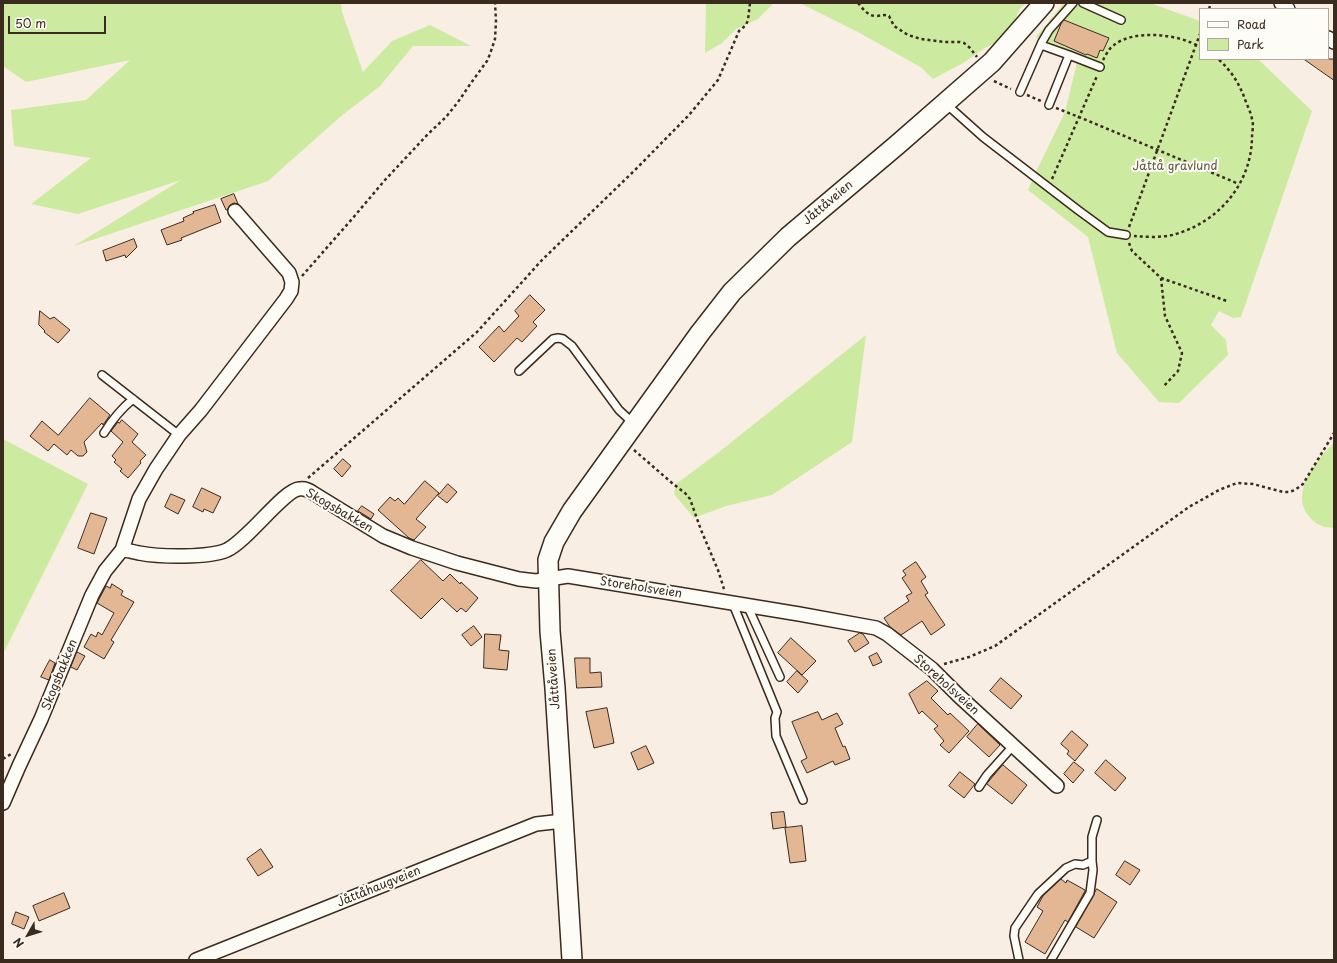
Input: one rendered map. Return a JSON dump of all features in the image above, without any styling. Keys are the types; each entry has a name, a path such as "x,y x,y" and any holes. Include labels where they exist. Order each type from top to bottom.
{"main road":[{"name":"Jåttåveien","path":"572,960 550,631 548,560 554,542 572,511 700,333 732,292 788,237 898,145 945,103 988,74 992,62 1044,3"}],"street":[{"path":"235,211 289,273 292,282 291,291"},
{"name":"Skogsbakken","path":"3,803 42,719 92,595 105,571 122,550 140,499 156,469 179,435 225,379 291,291"},
{"name":"Skogsbakken","path":"122,550 140,554 173,556 208,554 228,550 254,529 287,495 299,488 306,489 397,543 457,563 518,579 536,581 549,579"},
{"name":"Storeholsveien","path":"549,579 568,576 731,604 747,605 876,628 887,634 932,669 959,696 1057,786"},
{"name":"Jåttåhaugveien","path":"196,960 536,824 563,821"}],"lane":[{"path":"1020,92 1040,45 1049,30 1073,3"},
{"path":"1083,3 1121,20"},
{"path":"1040,45 1100,67"},
{"path":"1049,105 1069,55"},
{"path":"945,103 983,137 1108,232 1126,235"},
{"path":"519,371 553,339 563,339 577,352 619,410 634,424"},
{"path":"102,375 179,435"},
{"path":"104,433 125,406 133,400"},
{"path":"731,604 777,712 775,718 776,736 803,800"},
{"path":"747,605 780,677"},
{"path":"979,787 987,775 1013,746"},
{"path":"1051,960 1090,893 1093,870 1092,837 1096,820"},
{"path":"1019,960 1014,936 1015,928 1038,894 1066,868 1075,864 1083,864 1092,861"}],"path":[{"path":"291,291 385,180 446,117 458,102 487,61 490,54 495,39 495,3"},
{"path":"299,488 303,482 477,332 542,260 634,171 689,115 718,80 739,31 746,25 750,3"},
{"path":"858,3 868,14 889,16 894,26 908,35 921,39 964,43 970,48 988,74 1020,92 1239,184"},
{"path":"1048,187 1100,67 1112,45 1123,39 1137,35 1169,36 1199,46"},
{"path":"1199,36 1126,235 1132,251 1161,278 1227,301"},
{"path":"1126,235 1145,237 1176,234 1200,224 1218,212 1231,199 1246,171 1252,150 1253,120 1242,91 1229,68 1219,60"},
{"path":"1161,278 1165,316 1182,353 1178,371 1163,387"},
{"path":"932,669 969,657 995,646 1189,508 1219,490 1237,483 1253,484 1283,492 1295,490 1303,484 1334,433"},
{"path":"649,462 690,499 731,604"}],"green space":[{"path":"3,3 341,3 342,12 363,72 392,41 430,25 471,46 413,46 380,86 340,117 268,181 74,246 181,180 78,214 31,204 91,158 14,146 11,110 86,100 130,60 26,82 3,66"},
{"path":"706,3 774,3 758,19 736,29 722,43 705,53"},
{"path":"800,3 1027,3 1020,8 1008,36 933,79 922,68 858,32"},
{"name":"Jåttå gravlund","path":"1064,3 1150,3 1199,21 1199,60 1259,60 1312,111 1241,317 1233,318 1219,311 1211,325 1226,340 1228,355 1179,403 1159,402 1117,353 1088,237 1028,190 1065,112 1079,54 1036,37"},
{"path":"866,335 852,442 772,495 726,506 694,518 674,494 676,484 719,452"},
{"path":"3,439 88,484 3,654"},
{"path":"1334,443 1334,528 1323,527 1312,520 1303,506 1302,496 1308,476 1320,458"}],"building":[{"path":"1064,20 1109,38 1103,51 1100,50 1097,58 1087,54 1086,55 1054,41"},
{"path":"1334,59 1334,80 1305,60"},
{"path":"234,194 238,204 234,203 230,205 226,210 221,199"},
{"path":"215,205 221,222 181,238 182,240 167,245 161,230 184,221 183,218 194,213 193,212"},
{"path":"134,239 137,247 126,258 125,255 106,261 103,251"},
{"path":"530,295 545,310 533,322 537,326 522,342 517,338 494,362 479,347 499,326 504,332 519,316 515,311"},
{"path":"40,311 50,319 54,317 70,330 58,343 44,332 45,331 39,325"},
{"path":"90,398 110,415 103,425 102,423 84,442 87,452 83,456 78,456 71,450 67,455 54,444 48,451 30,436 42,421 58,435"},
{"path":"122,420 138,434 132,442 146,455 128,478 120,471 122,469 114,462 116,460 112,456 123,442 111,431 118,422 119,423"},
{"path":"343,459 351,466 342,477 334,469"},
{"path":"425,481 439,493 416,519 426,527 414,540 409,538 378,510 390,497 395,501 398,498 404,504"},
{"path":"448,484 457,492 447,503 438,496"},
{"path":"202,488 221,497 213,513 204,509 203,512 193,507"},
{"path":"171,494 185,500 178,514 165,507"},
{"path":"362,506 374,514 371,519 358,511"},
{"path":"91,513 107,518 94,554 78,548"},
{"path":"421,560 443,581 450,574 478,598 466,612 461,608 457,612 442,598 421,619 391,591"},
{"path":"916,562 926,577 921,581 928,593 925,595 945,625 931,635 922,621 901,635 890,627 884,618 909,601 906,596 912,593 902,578 906,575 903,571"},
{"path":"112,584 123,591 121,595 134,602 111,640 114,642 104,659 84,647 91,634 96,637 98,632 102,635 114,613 97,603 106,586 110,588"},
{"path":"474,626 482,637 471,646 462,635"},
{"path":"860,633 863,634 869,643 855,652 848,641"},
{"path":"485,634 501,635 499,650 509,651 507,670 484,668"},
{"path":"791,638 816,661 802,675 778,653"},
{"path":"77,652 85,656 77,670 71,667"},
{"path":"877,653 882,662 873,666 869,657"},
{"path":"575,658 590,658 590,673 601,672 602,687 577,688"},
{"path":"50,660 55,663 49,680 41,677"},
{"path":"797,671 808,681 798,693 787,682"},
{"path":"1001,678 1022,696 1011,709 990,691"},
{"path":"927,681 938,691 931,698 948,715 950,713 969,731 949,753 940,745 944,741 934,729 938,726 922,711 919,714 909,694"},
{"path":"607,708 614,743 594,748 586,712"},
{"path":"818,712 822,720 837,713 843,724 835,728 850,759 835,765 833,761 807,773 801,761 807,758 792,722"},
{"path":"978,724 1000,745 989,757 967,737"},
{"path":"1072,731 1088,745 1075,761 1067,754 1069,751 1061,744"},
{"path":"646,746 654,763 638,770 631,753"},
{"path":"1106,760 1126,778 1115,791 1095,773"},
{"path":"1074,762 1084,770 1073,783 1064,774"},
{"path":"1003,765 1027,785 1012,804 987,784"},
{"path":"960,772 975,784 964,798 949,786"},
{"path":"784,812 786,827 773,829 771,813"},
{"path":"802,826 806,861 790,863 785,828"},
{"path":"261,849 273,867 258,876 247,859"},
{"path":"1125,861 1140,870 1130,885 1116,875"},
{"path":"1061,879 1066,883 1067,880 1085,891 1068,922 1065,920 1045,954 1025,942 1043,911 1037,907 1043,896"},
{"path":"1097,889 1117,902 1094,938 1076,927"},
{"path":"64,893 70,908 39,921 33,906"},
{"path":"16,912 29,917 24,929 12,924"}]}
